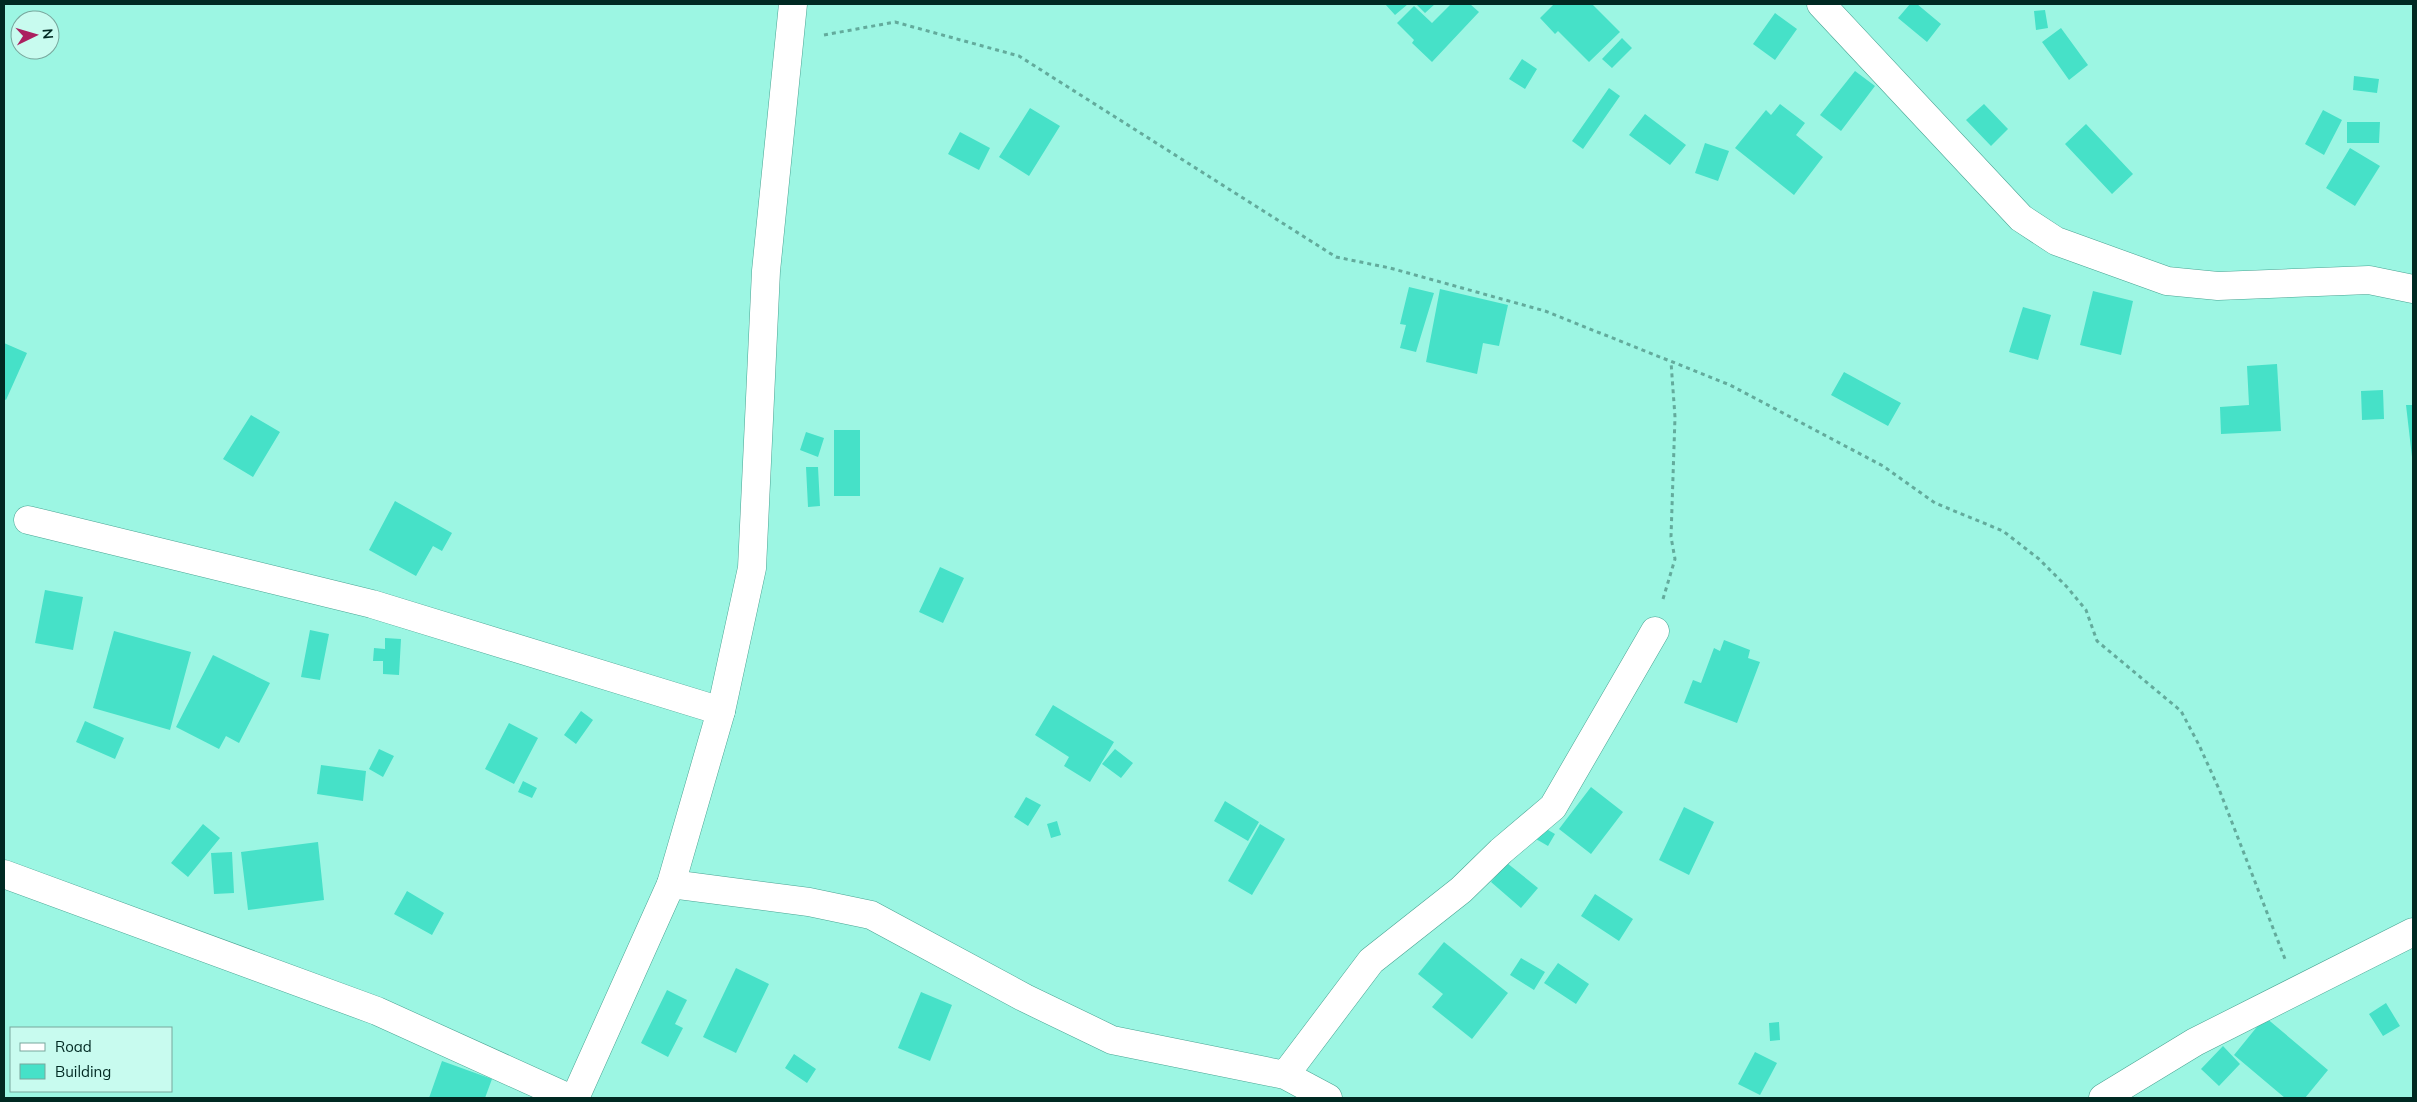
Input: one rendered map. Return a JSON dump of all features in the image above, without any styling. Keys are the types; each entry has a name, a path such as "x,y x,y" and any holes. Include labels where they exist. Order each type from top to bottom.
{"street":[{"path":"575,1098 671,884 721,711 752,568 766,270 793,4"},
{"path":"1821,4 2022,218 2056,241 2167,281 2218,286 2369,280 2413,289"},
{"path":"28,520 372,604 721,711"},
{"path":"1285,1075 1371,961 1461,890 1501,851 1553,806 1655,630"},
{"path":"4,874 377,1011 569,1098"},
{"path":"671,884 809,902 871,915 1025,998 1112,1040 1285,1075 1328,1098"},
{"path":"2103,1098 2195,1042 2413,932"}],"path":[{"path":"788,42 895,22 1019,56 1336,257 1390,268 1545,311 1730,385 1883,466 1934,503 2003,531 2039,558 2067,587 2086,610 2097,641 2181,711 2200,745 2219,789 2275,937 2298,990"},
{"path":"1655,630 1675,559 1671,537 1675,417 1671,362"}],"building":[{"path":"1385,4 1408,4 1395,15"},
{"path":"1416,4 1435,4 1425,13"},
{"path":"1451,4 1470,4 1479,12 1432,62 1412,43 1414,40 1397,23 1414,6 1432,23"},
{"path":"1554,4 1592,4 1620,32 1589,62 1558,31 1555,34 1540,18"},
{"path":"1910,4 1917,4 1941,24 1927,42 1898,18"},
{"path":"2045,10 2048,28 2036,30 2034,11"},
{"path":"1775,13 1797,29 1775,60 1753,44"},
{"path":"2061,28 2088,65 2069,80 2042,42"},
{"path":"1622,38 1632,48 1612,68 1602,59"},
{"path":"1522,59 1537,69 1525,89 1509,79"},
{"path":"1855,71 1875,86 1841,131 1820,115"},
{"path":"2354,76 2379,79 2377,93 2353,90"},
{"path":"1609,88 1620,96 1583,149 1572,141"},
{"path":"1780,104 1805,123 1796,135 1823,157 1794,195 1735,148 1766,110 1771,115"},
{"path":"1984,104 2008,129 1991,146 1966,120"},
{"path":"1030,108 1060,126 1029,176 999,157"},
{"path":"2323,110 2342,120 2324,155 2305,144"},
{"path":"1645,114 1686,145 1670,165 1629,135"},
{"path":"2347,122 2380,122 2379,143 2347,143"},
{"path":"2086,124 2133,174 2112,194 2065,144"},
{"path":"960,132 990,148 979,170 948,154"},
{"path":"1705,143 1729,151 1718,181 1695,173"},
{"path":"2350,148 2380,166 2355,206 2326,188"},
{"path":"1409,287 1434,293 1416,352 1400,348 1406,325 1400,324"},
{"path":"1440,289 1508,305 1499,346 1483,343 1477,374 1426,362"},
{"path":"2093,291 2133,301 2121,355 2080,345"},
{"path":"2023,307 2051,315 2038,360 2009,352"},
{"path":"4,343 27,353 6,400 4,399"},
{"path":"2277,364 2281,431 2221,434 2220,407 2249,405 2247,366"},
{"path":"1844,372 1901,403 1888,426 1831,395"},
{"path":"2383,390 2384,419 2362,420 2361,391"},
{"path":"2406,405 2413,405 2413,457 2412,457"},
{"path":"251,415 280,432 253,477 223,459"},
{"path":"834,430 860,430 860,496 834,496"},
{"path":"806,432 824,438 818,457 800,450"},
{"path":"806,467 818,467 820,506 808,507"},
{"path":"395,501 452,533 442,551 433,546 416,576 369,550"},
{"path":"940,567 964,578 943,623 919,612"},
{"path":"45,590 83,597 73,650 35,643"},
{"path":"310,630 329,634 320,680 301,677"},
{"path":"114,631 191,652 170,730 93,708"},
{"path":"385,638 401,639 399,675 383,674 383,661 373,661 374,648 385,649"},
{"path":"1724,640 1750,650 1748,658 1760,662 1737,723 1684,703 1693,680 1701,683 1714,648 1720,651"},
{"path":"213,655 270,683 239,743 226,736 219,749 176,727"},
{"path":"1053,705 1114,742 1090,782 1064,766 1069,757 1035,735"},
{"path":"581,711 593,720 576,744 564,735"},
{"path":"85,721 124,738 115,759 76,742"},
{"path":"509,723 538,738 514,784 485,769"},
{"path":"379,749 394,756 383,777 369,769"},
{"path":"1115,749 1133,763 1121,778 1102,764"},
{"path":"321,765 366,771 363,801 317,794"},
{"path":"523,781 537,788 532,798 518,792"},
{"path":"1591,787 1623,812 1591,854 1559,829"},
{"path":"1026,797 1041,805 1028,826 1014,817"},
{"path":"1225,801 1259,822 1248,841 1214,821"},
{"path":"1684,807 1714,822 1689,875 1659,860"},
{"path":"1057,821 1061,835 1051,838 1047,824"},
{"path":"1536,823 1555,834 1548,846 1529,835"},
{"path":"203,824 220,838 188,877 171,863"},
{"path":"1260,824 1285,839 1252,895 1228,881"},
{"path":"318,842 324,900 248,910 241,852"},
{"path":"232,852 234,893 214,894 211,853"},
{"path":"1507,863 1538,888 1521,908 1491,882"},
{"path":"407,891 444,913 432,935 394,914"},
{"path":"1595,894 1633,919 1619,941 1581,916"},
{"path":"1444,942 1508,993 1472,1039 1432,1007 1443,994 1418,974"},
{"path":"1521,958 1545,972 1534,990 1510,975"},
{"path":"1558,963 1589,984 1576,1004 1544,983"},
{"path":"736,968 769,984 736,1053 703,1037"},
{"path":"667,990 687,1000 675,1024 683,1028 668,1057 641,1043"},
{"path":"921,992 952,1005 930,1061 898,1048"},
{"path":"2386,1003 2400,1026 2383,1036 2369,1014"},
{"path":"2265,1017 2328,1070 2305,1098 2285,1098 2234,1055"},
{"path":"1779,1022 1780,1040 1770,1041 1769,1023"},
{"path":"2223,1046 2240,1064 2219,1086 2201,1069"},
{"path":"1755,1052 1777,1063 1760,1095 1738,1084"},
{"path":"794,1054 816,1069 807,1083 785,1068"},
{"path":"442,1061 492,1079 485,1098 429,1098"}]}
